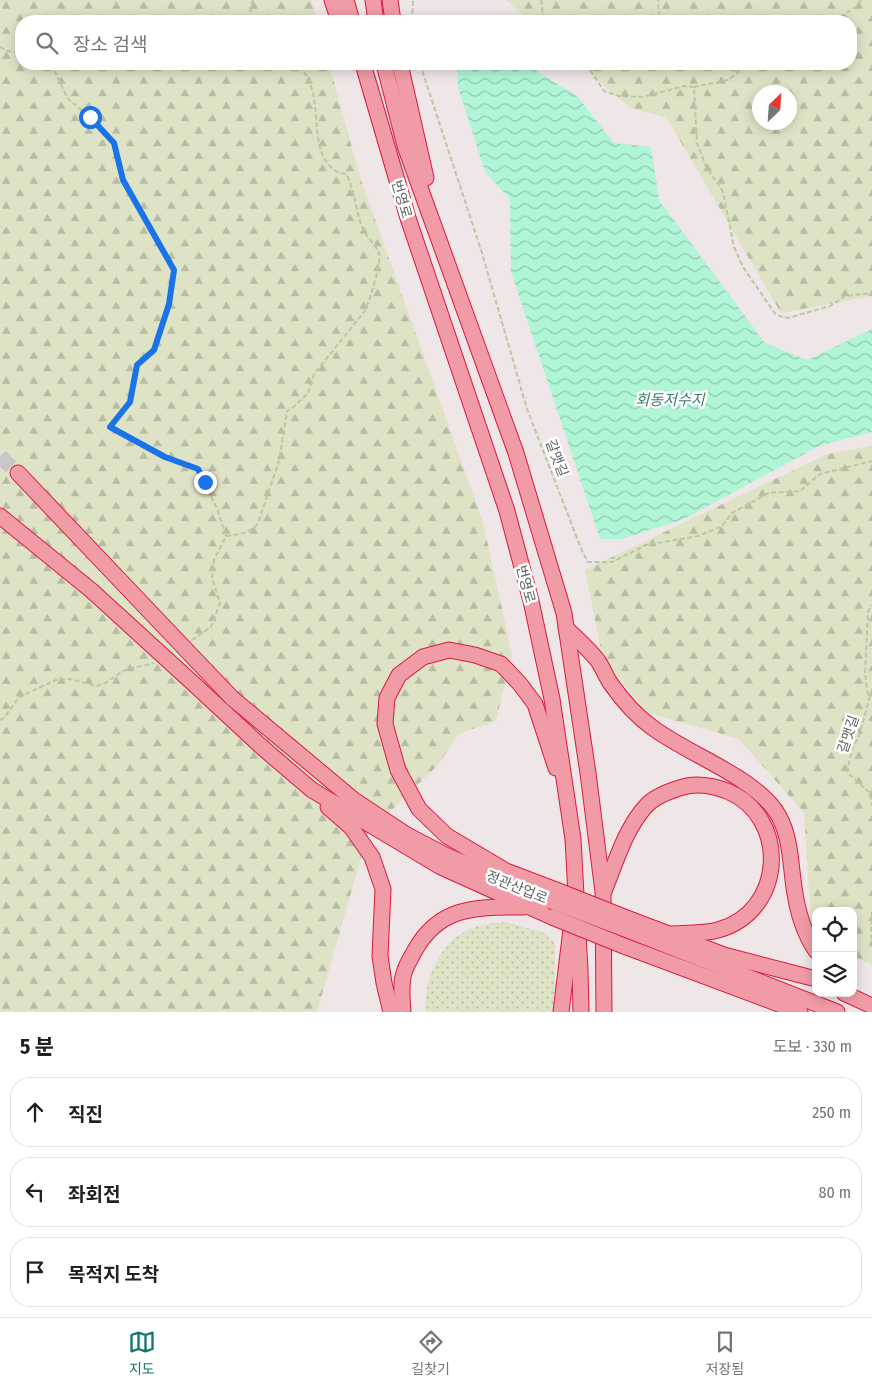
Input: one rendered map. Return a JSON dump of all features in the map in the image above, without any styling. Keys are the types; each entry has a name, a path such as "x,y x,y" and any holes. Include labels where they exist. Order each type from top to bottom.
{"highway":[{"path":"332,0 337,15"},
{"path":"346,0 350,15"},
{"path":"373,0 375,15"},
{"path":"390,0 392,15"},
{"name":"번영로","path":"357,70 394,172"},
{"name":"번영로","path":"365,70 408,218 507,511 531,601 552,699 573,839 580,970 580,1012"},
{"name":"번영로","path":"386,70 406,146 516,453 564,612 588,773 603,892 604,1012"},
{"name":"번영로","path":"401,70 437,231"},
{"name":"정관산업로","path":"18,473 232,698 354,800 444,856 554,895"},
{"name":"정관산업로","path":"0,516 92,591 264,749 312,790 441,867 552,917 624,946 802,1008"},
{"path":"566,628 598,661 610,683 628,707 653,728 690,752 756,790 774,809 783,823 790,852 799,915 807,938 812,945"},
{"path":"506,871 447,836 419,810 398,770 385,724 387,698 399,675 423,657 449,650 475,655 501,664 520,684 535,704 569,809"},
{"path":"603,892 632,824 647,805 667,791 690,785 715,786 737,796 756,811 768,832 772,856 769,880 758,902 741,920 718,930 669,934"},
{"path":"312,790 351,827 372,857 383,889 380,956 391,1012"},
{"path":"386,821 506,871 554,895 624,923 802,1008 837,1012"},
{"path":"561,1012 575,896"},
{"path":"403,1012 404,971 422,938 442,918 475,908 530,907"},
{"path":"624,923 669,934 724,955 812,978"},
{"path":"853,997 872,1006"},
{"path":"786,1012 802,1008"}],"path":[{"path":"250,15 250,7 253,0"},
{"path":"412,15 413,0"},
{"path":"541,0 544,15"},
{"path":"658,0 659,15"},
{"path":"844,15 858,6 861,0"},
{"path":"0,47 15,53"},
{"path":"54,70 68,99 90,117 114,143 123,180 174,270 169,304 154,350 137,365 130,402 110,427 165,457 198,469 217,509 226,536 214,560 212,578 220,603 211,627 189,643"},
{"path":"226,536 255,528 258,523 279,461 287,411 308,393 314,374 364,312 368,305 380,262 380,254 363,228 354,192 347,176 334,170 320,147 313,90 303,70"},
{"name":"갈맷길","path":"422,70 482,253 527,409 582,552 588,562 612,562 646,545 698,536 722,526 732,513 769,494 800,491 820,474 872,461"},
{"path":"590,70 604,91 619,96 642,96 684,86 694,87 728,80 741,70"},
{"path":"694,87 697,142 706,166 724,192 734,247 743,267 776,315 788,318 830,306 844,296 872,293"},
{"path":"869,697 865,674 868,612 872,605"},
{"path":"0,720 4,718 19,698 56,680 71,679 96,686 105,683 125,670 161,661"},
{"name":"갈맷길","path":"872,689 859,736 852,749 847,772 870,793 872,805"},
{"path":"872,912 872,942"}],"green space":[{"path":"0,0 311,0 315,15 15,15 15,70 331,70 360,177 483,522 512,655 496,721 458,734 439,764 368,833 317,1012 0,1012"},
{"path":"506,0 872,0 872,296 781,313 666,117 630,108 586,70 857,70 857,15 523,15"},
{"path":"872,446 872,965 857,958 857,907 812,907 812,935 804,813 739,739 648,713 603,660 585,570 827,454"},
{"path":"506,922 544,933 555,943 555,1003 552,1012 426,1012 427,988 430,976 441,954 449,944 458,936 473,928 486,924"}],"water":[{"name":"회동저수지","path":"457,70 536,70 577,96 614,143 651,147 659,200 765,343 807,360 872,329 872,432 819,446 684,519 622,539 600,539 511,272 510,199 485,172 458,87"}],"tunnel":[{"path":"0,457 18,473"}],"route":[{"path":"90,117 114,143 123,180 174,270 169,304 154,350 137,365 130,402 110,427 165,457 198,469 205,482"}]}
